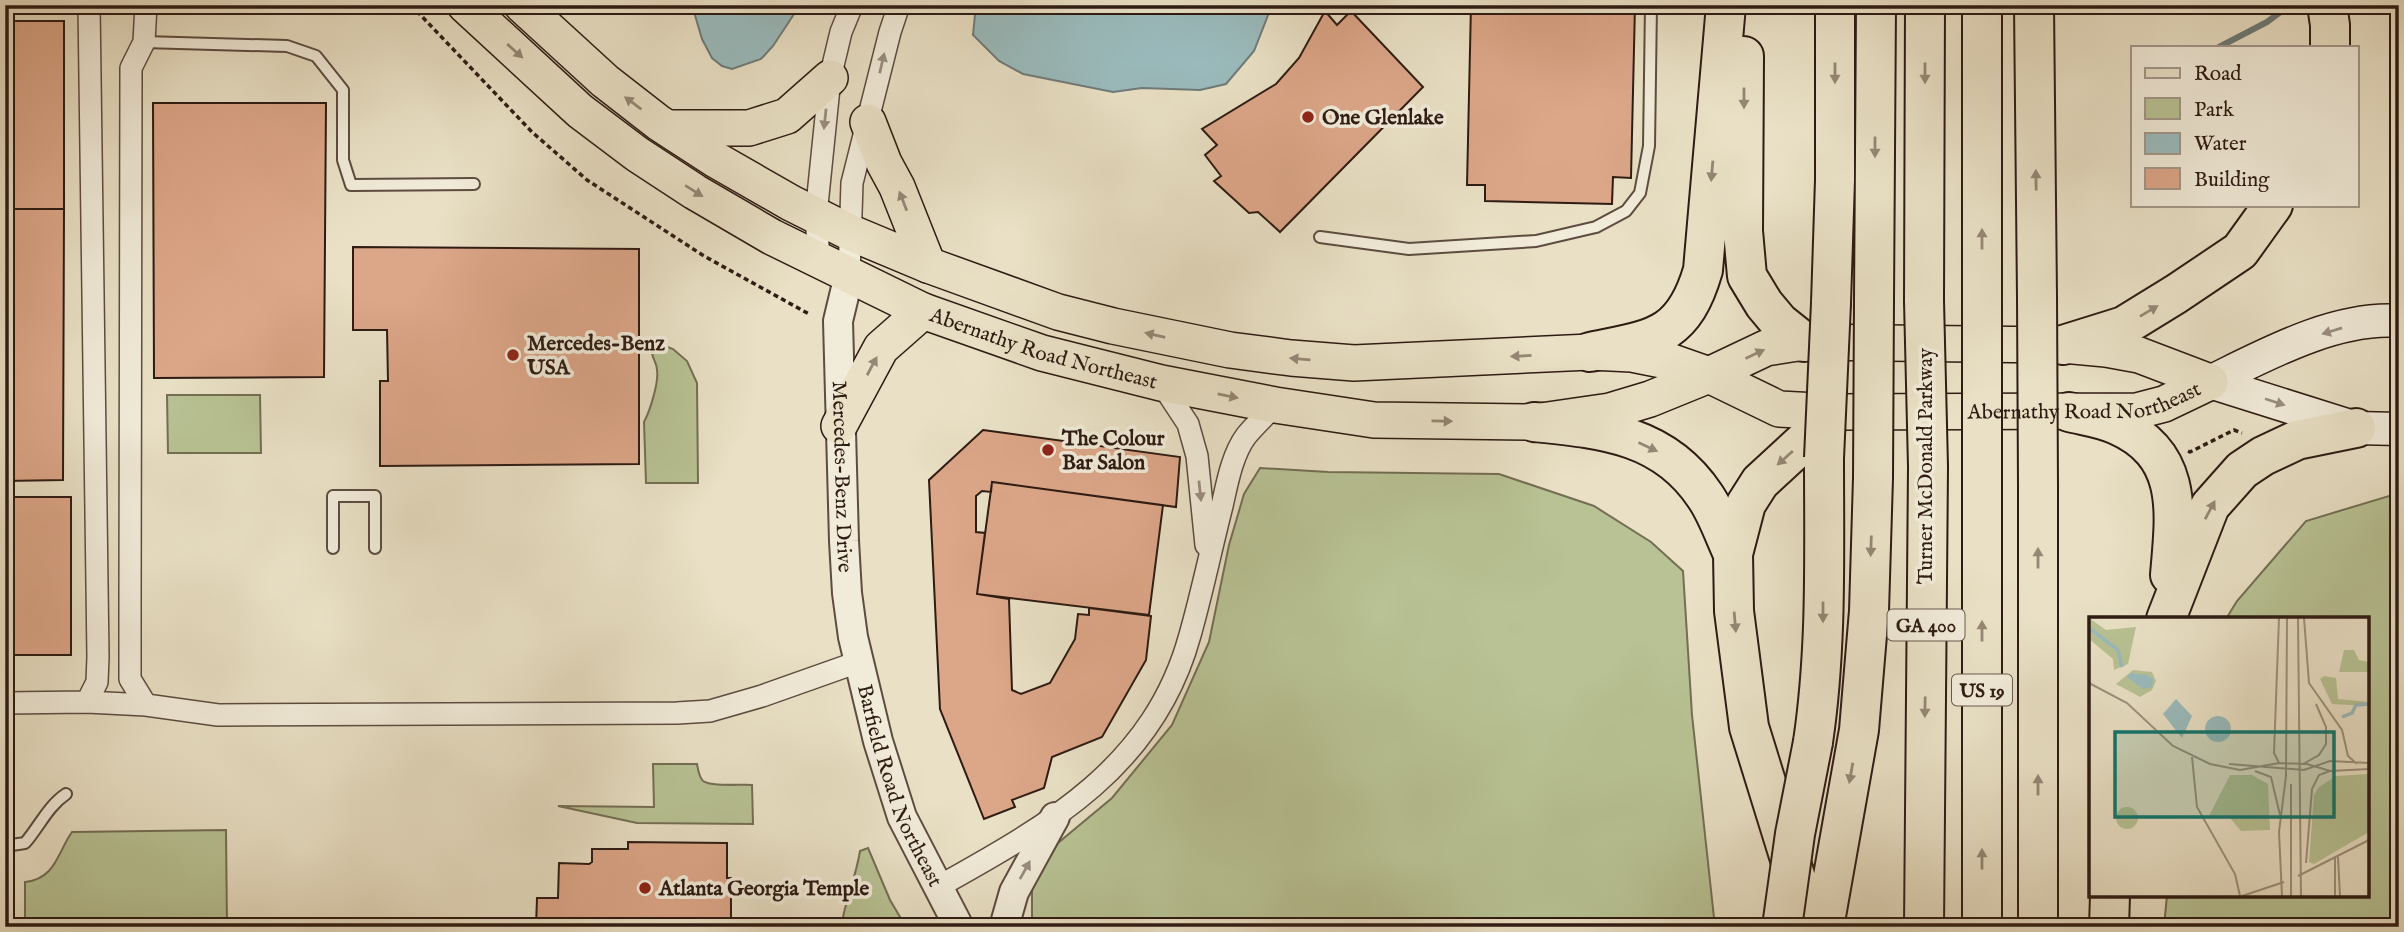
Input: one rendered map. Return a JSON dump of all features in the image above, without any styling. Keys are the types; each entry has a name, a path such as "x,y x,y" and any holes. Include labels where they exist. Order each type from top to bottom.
{"highway":[{"path":"1590,352 1647,341 1660,335 1688,307 1698,288 1703,270 1726,5"},
{"path":"1744,5 1742,231 1747,276 1763,304 1779,322 1804,342"},
{"path":"1782,927 1795,834 1818,710 1823,625 1824,458 1835,166 1835,5"},
{"path":"1827,910 1859,730 1869,611 1873,478 1876,5"},
{"name":"Turner McDonald Parkway","path":"1924,927 1928,467 1924,301 1925,5"},
{"name":"US 19","path":"1982,5 1983,927"},
{"name":"US 19","path":"2034,5 2038,927"},
{"path":"2327,5 2330,46"},
{"path":"2063,345 2124,326 2176,294 2240,251 2272,206"},
{"path":"1811,927 1749,727 1734,611 1733,554 1746,504 1760,482 1836,412"},
{"path":"2069,412 2116,424 2140,439 2160,460 2174,497 2175,519 2166,617"},
{"path":"1534,422 1597,429 1640,442 1669,456 1689,474 1707,498 1733,554"},
{"path":"2167,617 2210,506 2242,470 2263,456 2297,440 2356,428"},
{"path":"2109,927 2110,897"}],"main road":[{"name":"Abernathy Road Northeast","path":"465,5 580,111 636,154 772,237 923,311 1042,353 1161,383 1275,405 1374,420 1534,422 1610,411 1650,399 1766,348 1804,342 2063,345 2139,355 2210,382 2356,428 2399,429"},
{"name":"Abernathy Road Northeast","path":"522,5 605,81 667,128 716,160 849,232 928,265 1058,312 1218,348 1354,363 1590,352 1632,354 1672,362 1709,375 1779,409 1836,412 2137,411 2164,404 2296,342 2360,322 2399,321"},
{"path":"667,128 749,128 787,116 830,78"},
{"path":"869,122 928,265"},
{"path":"839,426 881,348 923,311"}],"street":[{"path":"87,702 97,682 98,657 89,5"},
{"path":"146,5 144,42 131,68 130,679 146,705"},
{"path":"834,268 816,215 830,78 841,32 852,5"},
{"path":"834,268 849,232 852,183 899,5"},
{"name":"Mercedes-Benz Drive","path":"834,268 838,314 839,426 847,593 856,650"},
{"path":"1161,383 1188,424 1197,456 1208,561"},
{"path":"938,887 1008,848 1055,817 1111,770 1138,741 1160,708 1177,674 1190,636 1230,473 1245,438 1275,405"},
{"path":"5,703 87,702 146,705 218,715 699,712 762,696 856,650"},
{"name":"Barfield Road Northeast","path":"856,650 878,741 902,817 959,927"},
{"path":"1004,927 1014,892 1055,817"}],"lane":[{"path":"1320,237 1409,249 1536,241 1595,227 1626,211 1640,193 1649,146 1651,5"},
{"path":"144,42 287,46 316,56 343,90 344,160 351,185 474,184"},
{"path":"333,548 333,496 375,496 375,548"},
{"path":"5,846 25,844 52,803 66,794"}],"path":[{"path":"411,5 533,132 587,180 704,256 809,314"},
{"path":"2182,444 2190,452 2234,430 2242,433"}],"green space":[{"path":"665,346 687,361 697,383 698,483 646,483 644,422 657,382 652,353"},
{"path":"167,395 260,395 261,453 168,453"},
{"path":"1260,468 1328,472 1499,474 1594,506 1651,542 1683,571 1692,715 1715,927 1215,927 1208,924 1068,924 1032,921 1032,886 1058,843 1112,798 1172,725 1209,642 1229,545 1244,494"},
{"path":"2399,493 2399,927 2164,927 2167,897 2369,897 2369,617 2227,617 2237,601 2306,521"},
{"path":"653,764 697,764 703,781 707,783 752,785 753,824 637,823 558,806 654,807"},
{"path":"226,830 227,927 25,927 25,882 35,880 50,870 72,832"},
{"path":"868,848 890,900 906,927 841,927 860,851"}],"water":[{"path":"692,5 800,5 773,46 761,59 732,69 722,66 712,58 702,39"},
{"path":"976,5 1272,5 1254,51 1226,84 1200,90 1142,88 1113,92 1023,74 999,61 973,35"}],"building":[{"path":"1471,5 1635,5 1631,178 1613,177 1612,204 1485,201 1485,185 1467,185"},
{"name":"One Glenlake","path":"1325,11 1337,25 1351,11 1423,87 1280,232 1258,212 1249,213 1214,181 1221,176 1205,155 1217,145 1202,129 1276,84 1299,58"},
{"path":"5,21 64,21 64,209 5,209"},
{"path":"153,103 326,103 324,377 154,378"},
{"path":"5,209 64,209 63,480 5,481"},
{"name":"Mercedes-Benz USA","path":"353,247 639,249 639,464 380,466 380,381 388,381 387,330 353,330"},
{"path":"983,430 1180,457 1176,507 992,482 991,492 982,491 976,496 976,532 985,533 977,594 1009,599 1012,690 1021,694 1050,683 1075,639 1078,614 1089,615 1089,608 1151,616 1146,660 1102,737 1052,757 1044,788 1012,800 1015,807 984,819 940,709 929,480"},
{"path":"992,482 1163,505 1149,615 977,594"},
{"path":"5,497 71,497 71,655 5,655 5,585 9,582"},
{"name":"Atlanta Georgia Temple","path":"628,842 727,843 727,878 731,878 731,927 536,927 537,898 558,898 559,863 589,864 592,862 592,849 628,849"}],"waterway":[{"path":"2221,46 2267,22 2290,5"}],"place":[{"name":"One Glenlake","path":"1308,117"},
{"name":"Mercedes-Benz USA","path":"513,355"},
{"name":"The Colour Bar Salon","path":"1048,450"},
{"name":"Atlanta Georgia Temple","path":"645,888"}]}
